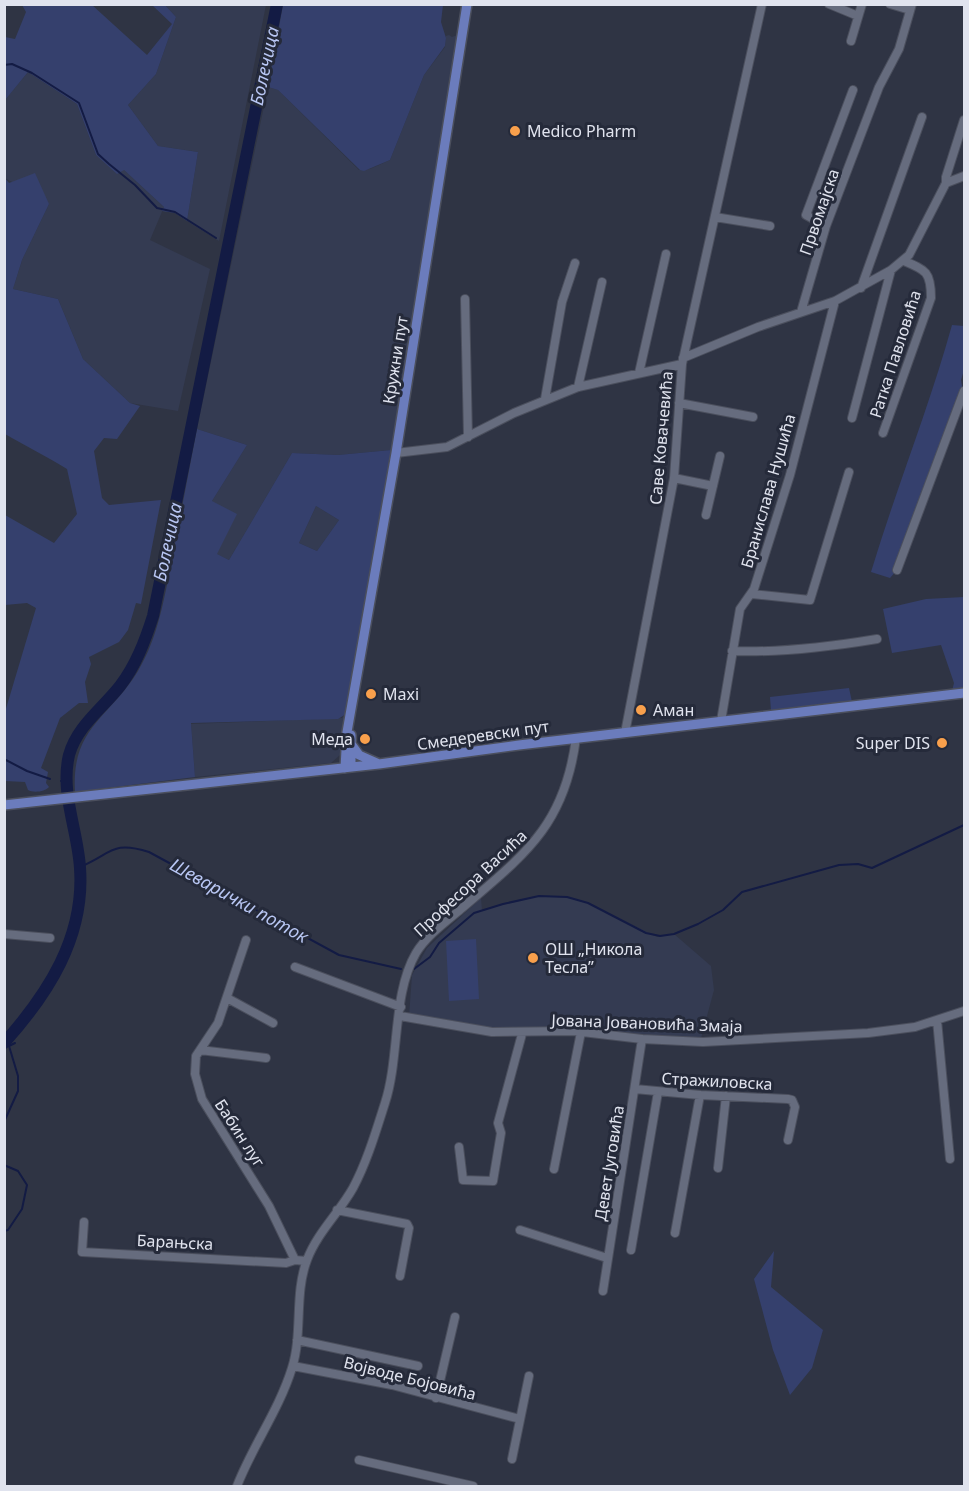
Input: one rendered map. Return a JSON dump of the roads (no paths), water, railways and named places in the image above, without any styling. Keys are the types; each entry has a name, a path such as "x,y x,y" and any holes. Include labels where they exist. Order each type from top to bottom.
{"main road":[{"name":"Кружни пут","path":"348,768 351,720 467,4"},
{"name":"Смедеревски пут","path":"4,805 348,768 576,738 964,693"},
{"path":"327,770 339,761 348,746 359,755 379,764"}],"street":[{"name":"Саве Ковачевића","path":"625,733 674,478 683,361 762,4"},
{"path":"829,4 858,16"},
{"path":"851,41 862,4"},
{"path":"890,4 911,7"},
{"name":"Првомајска","path":"801,312 826,226 879,87 898,49 911,7"},
{"path":"826,226 806,214 853,90"},
{"path":"861,288 922,117"},
{"path":"396,453 436,450 545,399 579,387 683,361 801,312 835,301 861,288 904,261 946,183 964,120"},
{"path":"946,183 964,176"},
{"path":"715,217 770,226"},
{"path":"639,373 666,254"},
{"name":"Ратка Павловића","path":"884,433 931,298 927,274 920,267 904,261"},
{"path":"545,399 562,302 574,263"},
{"path":"852,418 891,270"},
{"path":"579,387 602,282"},
{"path":"465,299 468,437"},
{"name":"Бранислава Нушића","path":"721,721 740,609 752,594 795,458 798,437 835,301"},
{"path":"897,570 964,391"},
{"path":"679,403 753,417"},
{"path":"706,515 720,456"},
{"path":"752,594 810,600 849,472"},
{"path":"674,478 713,486"},
{"path":"732,651 766,653 803,650 877,639"},
{"name":"Професора Васића","path":"237,1486 293,1366 306,1261 319,1237 353,1188 384,1107 392,1076 400,1012 411,963 422,944 510,867 549,824 566,784 576,738"},
{"path":"4,934 50,938"},
{"name":"Бабин луг","path":"246,940 215,1031 200,1050 194,1064 202,1098 257,1185 295,1260"},
{"name":"Јована Јовановића Змаја","path":"295,967 400,1012 458,1028 522,1034 581,1032 642,1039 703,1042 834,1037 910,1028 964,1011"},
{"path":"227,998 273,1023"},
{"path":"937,1020 950,1159"},
{"path":"554,1169 581,1032"},
{"path":"459,1147 463,1180 493,1181 501,1132 498,1122 522,1034"},
{"name":"Девет Југовића","path":"603,1291 642,1039"},
{"path":"200,1050 266,1058"},
{"name":"Стражиловска","path":"635,1089 792,1100 795,1107 788,1140"},
{"path":"631,1250 658,1092"},
{"path":"675,1233 700,1095"},
{"path":"718,1168 726,1096"},
{"path":"337,1210 407,1224 409,1228 400,1276"},
{"name":"Барањска","path":"84,1222 82,1252 286,1263 295,1260"},
{"path":"520,1230 607,1258"},
{"path":"295,1260 306,1261"},
{"path":"436,1398 455,1317"},
{"path":"297,1340 418,1366"},
{"name":"Војводе Бојовића","path":"293,1366 392,1385 520,1419"},
{"path":"512,1459 529,1376"},
{"path":"359,1460 473,1486"}],"waterway":[{"name":"Болечица","path":"4,1043 49,984 70,941 80,893 80,868 68,798 69,755 84,726 120,686 131,670 153,616 277,4"},
{"path":"4,65 12,64 32,73 79,103 98,154 135,185 157,208 175,212 216,238"},
{"path":"4,759 27,771 50,779"},
{"name":"Болечица","path":"61,781 67,781"},
{"name":"Шеварички поток","path":"414,969 430,957 439,943 474,913 503,904 539,896 567,897 588,903 646,933 660,936 674,934 723,910 742,892 839,865 858,864 872,868 964,825"},
{"name":"Шеварички поток","path":"80,867 119,848 127,847 149,852 339,955 401,969"},
{"name":"Болечица","path":"4,1122 18,1091 18,1076 9,1046 15,1043"},
{"name":"Болечица","path":"4,1165 18,1171 27,1185 22,1209 8,1230 4,1231"}],"place":[{"name":"Medico Pharm","path":"515,131"},
{"name":"Maxi","path":"371,694"},
{"name":"Аман","path":"641,710"},
{"name":"Меда","path":"365,739"},
{"name":"Super DIS","path":"942,743"},
{"name":"ОШ „Никола Тесла”","path":"533,958"}]}
